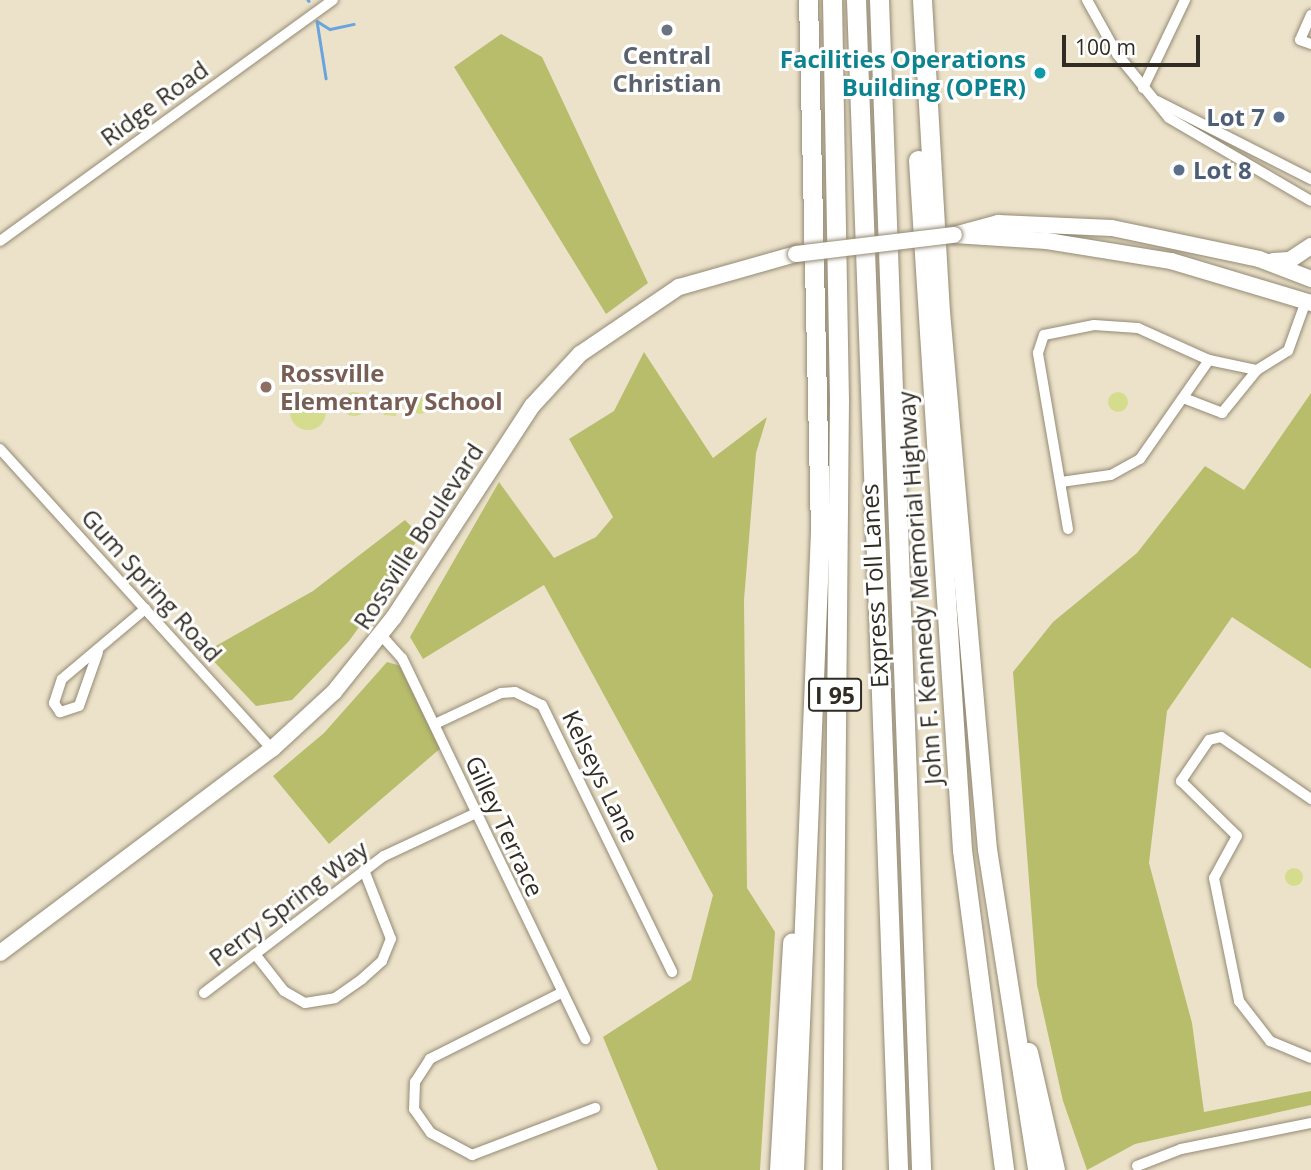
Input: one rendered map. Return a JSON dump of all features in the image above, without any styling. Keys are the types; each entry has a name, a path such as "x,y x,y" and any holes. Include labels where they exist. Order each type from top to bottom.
{"highway":[{"path":"794,1170 818,491 808,0"},
{"name":"I 95","path":"832,0 839,400 832,1170"},
{"name":"Express Toll Lanes","path":"856,0 898,1170"},
{"name":"Express Toll Lanes","path":"879,0 921,1170"},
{"name":"John F. Kennedy Memorial Highway","path":"910,0 954,747 975,975 1004,1170"},
{"path":"922,0 940,311 995,919 1037,1170"},
{"path":"779,1170 818,491"},
{"path":"982,776 1020,1015 1055,1170"}],"main road":[{"name":"Rossville Boulevard","path":"0,953 272,749 334,692 381,635 527,413 580,354 679,287 796,254 954,235 998,223 1078,224 1150,233 1310,274"},
{"name":"Rossville Boulevard","path":"954,235 1157,258 1309,300"},
{"path":"1259,259 1290,260 1311,246"},
{"path":"1309,300 1310,274"}],"street":[{"name":"Ridge Road","path":"0,242 332,0"},
{"path":"1087,0 1143,88 1189,131 1311,201"},
{"path":"1143,88 1185,0"},
{"path":"1305,42 1311,15"},
{"path":"1157,101 1311,179"},
{"path":"1186,399 1222,413 1256,370 1280,359 1298,337 1309,300"},
{"path":"1068,528 1038,353 1044,335 1086,326 1138,328 1209,360 1256,370"},
{"path":"1298,337 1311,340"},
{"path":"1061,482 1124,469 1151,448 1186,399 1209,360"},
{"name":"Gum Spring Road","path":"0,449 272,749"},
{"path":"97,652 79,706 60,712 54,703 62,679 145,609"},
{"name":"Gilley Terrace","path":"381,635 402,658 435,724 474,814 585,1039"},
{"name":"Kelseys Lane","path":"435,724 500,693 514,692 542,705 672,972"},
{"path":"1311,799 1221,737 1209,740 1181,781 1237,836 1214,878 1239,1001 1270,1041 1311,1058"},
{"name":"Perry Spring Way","path":"204,993 364,870 474,814"},
{"path":"255,954 284,991 305,1003 335,998 362,979 382,961 391,939 364,870"},
{"path":"561,993 430,1059 415,1082 414,1109 431,1133 472,1155 595,1108"},
{"path":"1137,1166 1181,1149 1311,1123"}],"green space":[{"path":"501,34 542,57 648,283 606,314 454,67"},
{"path":"644,352 713,458 767,417 756,453 744,600 747,888 775,932 760,1170 658,1170 603,1037 691,980 713,895 544,585 423,659 410,637 499,482 554,558 596,537 613,517 569,439 614,411"},
{"path":"354,392 363,395 366,404 363,413 354,416 345,413 342,404 345,395"},
{"path":"1118,392 1125,395 1128,402 1125,409 1118,412 1111,409 1108,402 1111,395"},
{"path":"1311,393 1311,669 1232,617 1167,711 1149,863 1192,1023 1204,1112 1311,1091 1311,1105 1135,1144 1087,1170 1063,1101 1037,985 1013,672 1053,622 1137,553 1205,466 1244,490"},
{"path":"308,394 320,400 326,412 320,424 308,430 296,424 290,412 296,400"},
{"path":"379,396 394,397 396,416 384,415"},
{"path":"420,396 426,399 429,405 426,411 420,414 414,411 411,405 414,399"},
{"path":"405,520 420,535 391,583 349,641 292,700 256,706 205,652 313,591"},
{"path":"387,662 408,668 442,747 329,844 273,776 324,733"},
{"path":"1290,868 1298,868 1303,877 1301,884 1290,886 1285,881 1285,873"}],"waterway":[{"path":"317,21 326,78"},
{"path":"317,21 330,29 353,24"}],"place":[{"name":"Central Christian","path":"667,30"},
{"name":"Facilities Operations Building (OPER)","path":"1040,73"},
{"name":"Lot 7","path":"1279,117"},
{"name":"Lot 8","path":"1179,170"},
{"name":"Rossville Elementary School","path":"266,387"}]}
